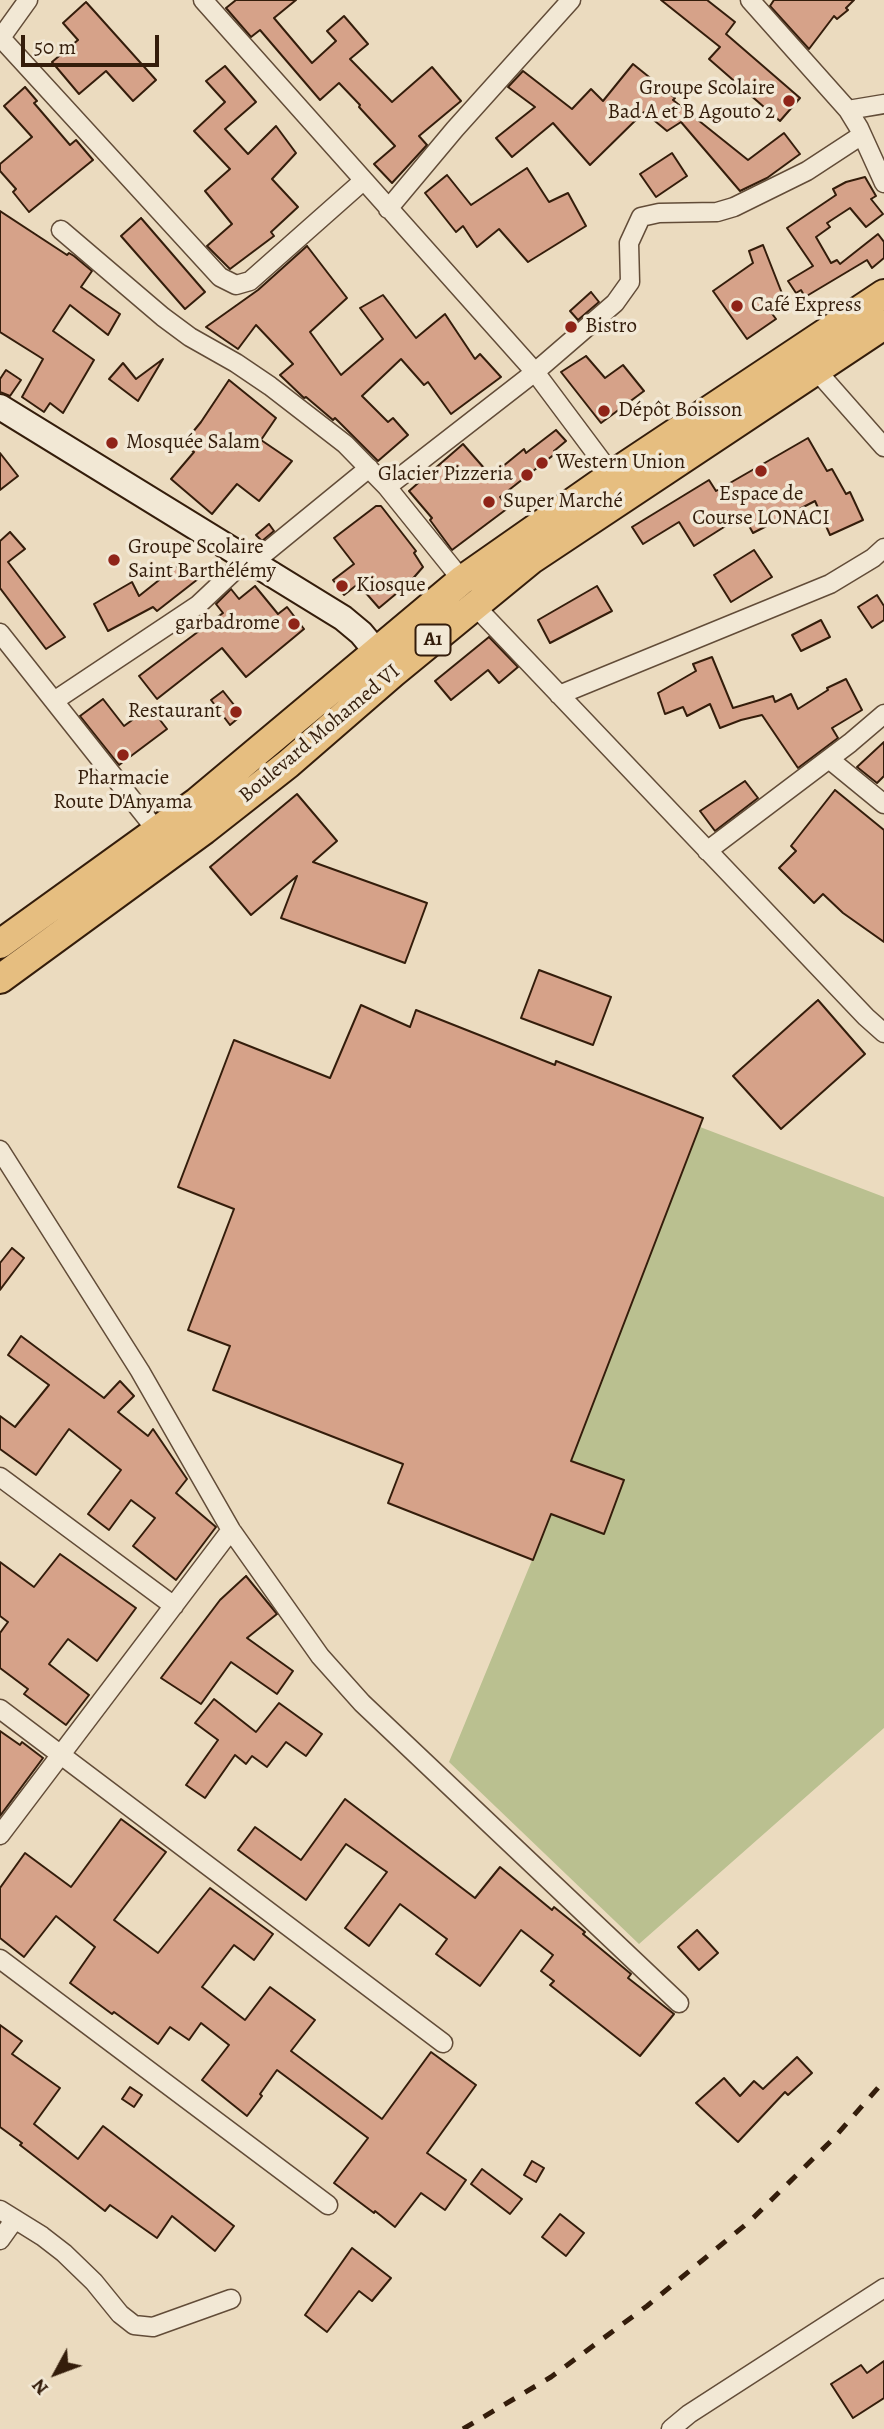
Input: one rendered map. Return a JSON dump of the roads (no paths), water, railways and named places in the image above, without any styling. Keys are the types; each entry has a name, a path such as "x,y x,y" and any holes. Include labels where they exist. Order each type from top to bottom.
{"main road":[{"name":"Boulevard Mohamed VI","path":"0,979 204,830 288,764 463,580 612,475 884,294"},
{"name":"Boulevard Mohamed VI","path":"0,944 158,831 384,662 475,606 532,559 884,325"}],"street":[{"path":"28,0 1,39 220,277 236,285 250,281 363,181"},
{"path":"203,0 535,372 612,475"},
{"path":"388,209 463,120 571,0"},
{"path":"750,0 848,110 884,183"},
{"path":"848,110 884,104"},
{"path":"387,487 535,372 614,303 630,282 629,243 641,217 659,213 717,212 734,206 807,171 862,135"},
{"path":"61,230 163,317 304,410 345,444 387,487 463,580"},
{"path":"816,370 884,447"},
{"path":"0,407 343,618 384,662"},
{"path":"54,701 198,605 369,468"},
{"path":"559,695 830,584 873,558 884,548"},
{"path":"475,606 866,1017 884,1032"},
{"path":"0,633 158,831"},
{"path":"707,850 829,759 884,714"},
{"path":"829,759 884,804"},
{"path":"0,1150 140,1371 231,1530 320,1656 362,1703 679,2003"},
{"path":"0,1477 174,1606"},
{"path":"0,1835 231,1530"},
{"path":"0,1709 443,2043"},
{"path":"0,1959 328,2205"},
{"path":"0,2240 7,2214 42,2235 64,2253 94,2282 120,2314 134,2325 153,2327 231,2298"},
{"path":"671,2429 689,2414 884,2288"}],"railway":[{"path":"463,2429 551,2377 647,2306 750,2221 833,2139 884,2081"}],"place":[{"name":"Groupe Scolaire Bad A et B Agouto 2","path":"789,101"},
{"name":"Café Express","path":"737,306"},
{"name":"Bistro","path":"571,327"},
{"name":"Dépôt Boisson","path":"604,411"},
{"name":"Mosquée Salam","path":"112,443"},
{"name":"Western Union","path":"542,463"},
{"name":"Espace de Course LONACI","path":"761,471"},
{"name":"Glacier Pizzeria","path":"527,475"},
{"name":"Super Marché","path":"489,502"},
{"name":"Groupe Scolaire Saint Barthélémy","path":"114,560"},
{"name":"Kiosque","path":"342,586"},
{"name":"garbadrome","path":"294,624"},
{"name":"Restaurant","path":"236,712"},
{"name":"Pharmacie Route D'Anyama","path":"123,755"}]}
